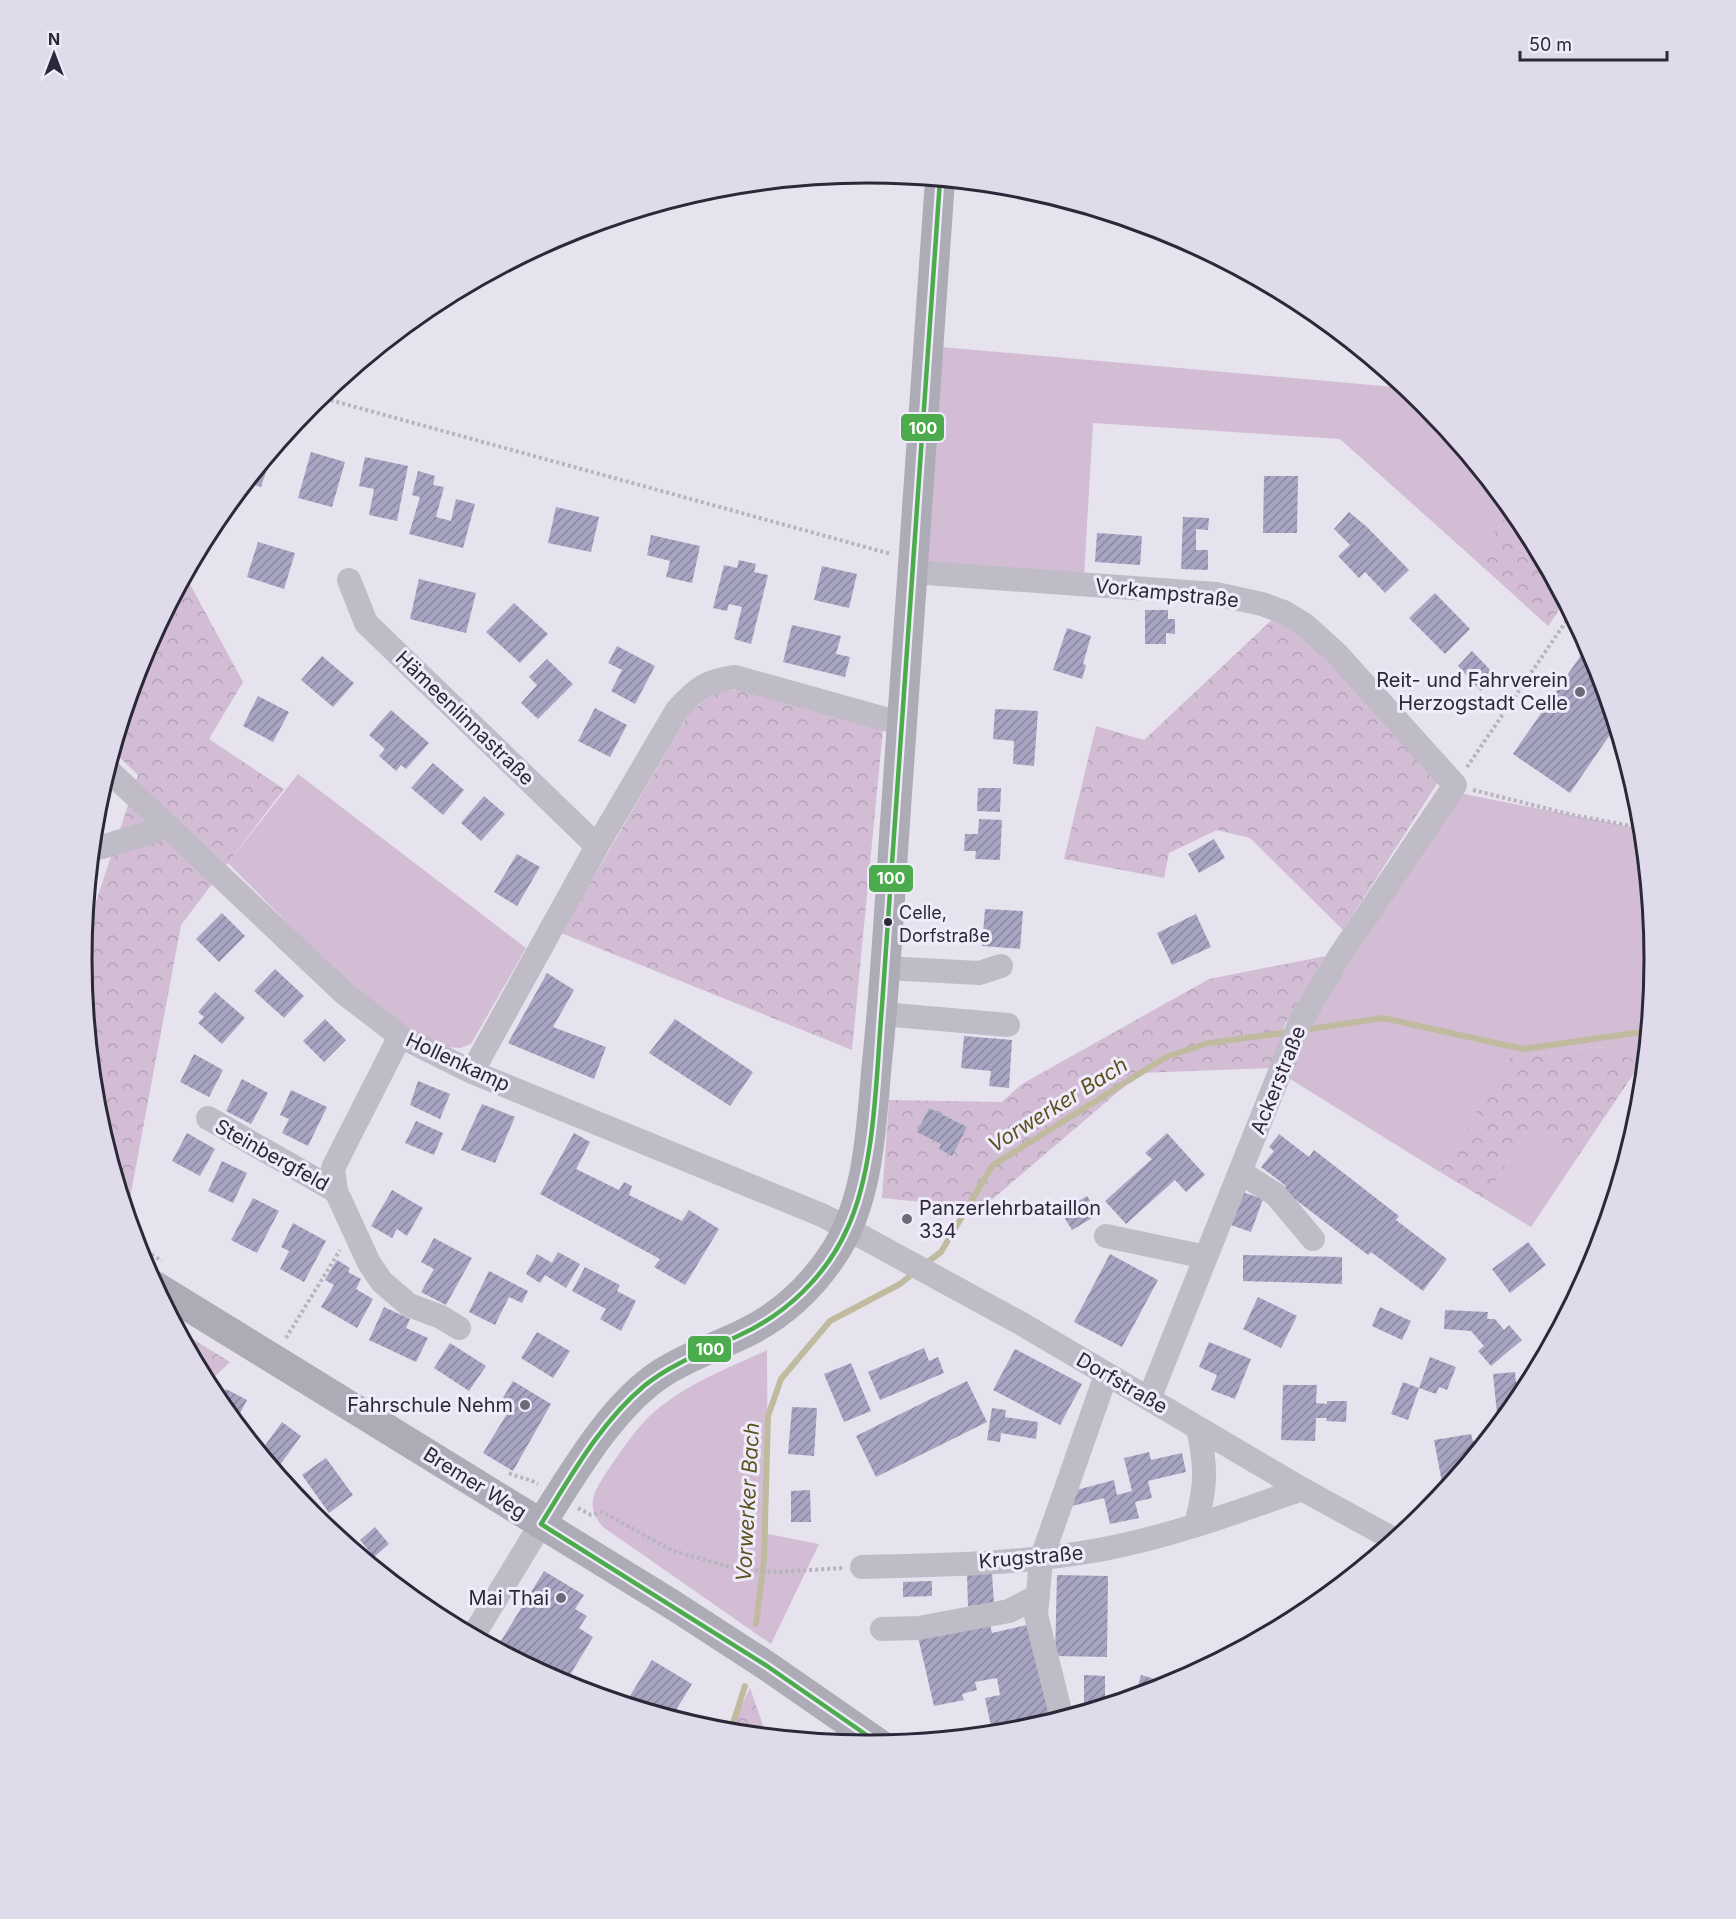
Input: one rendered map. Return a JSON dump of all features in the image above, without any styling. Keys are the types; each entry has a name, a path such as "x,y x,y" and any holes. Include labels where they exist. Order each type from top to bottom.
{"main road":[{"path":"541,1524 603,1430 630,1401 660,1375 769,1320 795,1300 817,1277 848,1229 859,1199 865,1170 882,1014 939,187"},
{"name":"Bremer Weg","path":"168,1294 767,1666 868,1736"}],"street":[{"name":"Vorkampstraße","path":"912,572 1216,594 1262,604 1284,612 1305,625 1338,655 1455,785"},
{"name":"Hämeenlinnastraße","path":"349,580 366,623 597,846"},
{"path":"472,1072 597,846 677,710 693,693 714,680 735,677 902,722"},
{"name":"Hollenkamp","path":"114,775 344,993 400,1036 472,1072 824,1215 848,1229"},
{"name":"Ackerstraße","path":"1149,1399 1300,1022 1339,957 1455,785"},
{"path":"100,848 154,831 163,821"},
{"path":"885,968 979,973 1001,966"},
{"path":"882,1014 1008,1025"},
{"name":"Steinbergfeld","path":"400,1036 333,1168 336,1191 369,1263 382,1282 409,1305 441,1317 459,1328"},
{"name":"Steinbergfeld","path":"207,1118 336,1191"},
{"path":"1240,1172 1275,1194 1313,1239"},
{"name":"Dorfstraße","path":"848,1229 1022,1324 1302,1489 1388,1536"},
{"path":"1106,1236 1206,1257"},
{"path":"1060,1711 1036,1615 1041,1560 1106,1375"},
{"path":"1197,1525 1205,1490 1206,1462 1198,1428"},
{"name":"Krugstraße","path":"862,1567 1041,1560 1106,1549 1197,1525 1302,1489"},
{"path":"477,1630 541,1524"},
{"path":"882,1629 919,1628 1009,1611 1038,1596"}],"path":[{"path":"330,400 893,554 912,572"},
{"path":"1566,621 1455,785 1573,815 1633,826"},
{"path":"285,1340 352,1229"},
{"path":"591,1515 602,1512 673,1551 752,1571 776,1572 862,1567"}],"green space":[{"path":"941,347 1392,387 1452,448 1506,517 1474,559 1340,439 1093,423 1084,577 926,567"},
{"path":"1506,517 1540,571 1560,609 1548,626 1474,559"},
{"path":"189,583 243,682 209,739 284,789 181,925 130,1199 106,1111 98,1061 93,1010 92,960 93,911 138,775 119,757 151,662"},
{"path":"1278,614 1309,632 1440,779 1343,930 1250,838 1217,830 1169,853 1164,878 1064,859 1096,726 1144,740"},
{"path":"756,689 883,729 852,1050 561,933 688,715 715,691"},
{"path":"298,774 526,948 471,1044 461,1048 444,1047 369,1005 228,863"},
{"path":"1459,793 1633,827 1643,909 1643,1010 1638,1062 1602,1046 1529,1055 1513,1052 1440,1172 1290,1079 1309,1026"},
{"path":"1326,956 1285,1024 1272,1068 1140,1073 982,1208 882,1198 889,1100 1002,1102 1022,1084 1209,979"},
{"path":"1602,1046 1638,1062 1637,1069 1579,1155 1529,1127 1485,1199 1440,1172 1513,1052 1529,1055"},
{"path":"1529,1127 1579,1155 1531,1227 1485,1199"},
{"path":"191,1338 230,1362 214,1377"},
{"path":"767,1350 768,1534 819,1544 771,1644 603,1527 597,1519 593,1505 595,1492 608,1470 647,1418 666,1402 694,1385"},
{"path":"750,1688 764,1729 733,1724"}],"building":[{"path":"311,452 345,462 332,507 298,498"},
{"path":"365,457 408,466 397,521 369,515 374,489 359,486"},
{"path":"267,469 261,487 254,485"},
{"path":"418,471 435,476 433,485 444,487 436,517 451,521 456,499 475,504 463,548 409,534 420,497 412,495"},
{"path":"1264,476 1298,476 1297,533 1263,533"},
{"path":"556,507 599,517 591,552 548,543"},
{"path":"1349,512 1409,570 1385,593 1365,572 1359,578 1338,556 1350,545 1334,529"},
{"path":"1183,517 1209,518 1208,530 1196,529 1196,550 1208,550 1208,570 1181,569"},
{"path":"1097,533 1142,536 1140,565 1095,562"},
{"path":"651,535 700,546 692,583 666,577 670,561 647,555"},
{"path":"258,542 295,553 284,589 247,577"},
{"path":"739,560 756,564 754,572 768,575 751,644 734,639 742,607 729,604 727,611 713,608 724,565 737,568"},
{"path":"822,566 857,574 849,608 814,600"},
{"path":"419,579 476,593 466,633 410,619"},
{"path":"1435,593 1470,629 1445,654 1409,618"},
{"path":"514,603 548,634 520,663 486,632"},
{"path":"1145,610 1168,610 1168,619 1175,619 1175,634 1166,633 1166,644 1145,644"},
{"path":"792,625 841,636 836,654 850,657 845,677 783,662"},
{"path":"1067,628 1091,636 1083,664 1086,665 1082,679 1053,670"},
{"path":"617,646 655,666 635,704 611,691 622,670 608,663"},
{"path":"1472,651 1497,677 1481,691 1458,666"},
{"name":"Reit- und Fahrverein Herzogstadt Celle","path":"1582,654 1610,734 1570,793 1513,754"},
{"path":"322,656 354,683 333,707 301,680"},
{"path":"547,659 573,684 538,719 521,703 537,685 529,677"},
{"path":"258,696 289,712 273,742 243,726"},
{"path":"595,708 627,725 610,757 578,741"},
{"path":"995,709 1038,711 1034,766 1013,764 1014,741 993,739"},
{"path":"391,710 429,743 406,769 401,765 396,771 379,756 385,749 369,735"},
{"path":"433,763 464,790 443,815 411,788"},
{"path":"978,788 1001,788 1000,812 977,811"},
{"path":"484,796 505,814 481,841 461,823"},
{"path":"979,819 1002,820 1000,860 975,859 976,851 964,851 965,834 978,834"},
{"path":"1214,839 1225,858 1199,873 1188,854"},
{"path":"517,854 540,867 517,906 494,892"},
{"path":"985,909 1023,911 1020,949 982,946"},
{"path":"222,913 245,936 219,962 196,939"},
{"path":"1196,914 1211,947 1172,965 1157,933"},
{"path":"275,969 304,996 284,1018 254,991"},
{"path":"547,973 574,990 553,1027 606,1047 594,1079 508,1043"},
{"path":"215,992 245,1018 222,1044 198,1023 204,1017 198,1012"},
{"path":"325,1019 346,1040 324,1062 303,1041"},
{"path":"675,1019 753,1072 730,1106 649,1053"},
{"path":"964,1036 1012,1040 1009,1088 989,1086 991,1071 961,1068"},
{"path":"194,1054 223,1070 209,1097 180,1082"},
{"path":"242,1079 268,1093 251,1124 226,1111"},
{"path":"418,1081 450,1094 440,1119 410,1105"},
{"path":"291,1090 327,1107 308,1146 282,1133 289,1119 280,1115"},
{"path":"482,1104 515,1117 495,1163 461,1150"},
{"path":"929,1108 967,1127 952,1156 939,1149 941,1144 917,1132"},
{"path":"416,1121 443,1133 434,1155 405,1143"},
{"path":"187,1133 215,1149 200,1176 172,1161"},
{"path":"574,1133 590,1142 576,1169 619,1190 624,1182 632,1186 629,1195 682,1221 689,1210 719,1229 685,1285 654,1267 660,1259 540,1194"},
{"path":"1167,1133 1205,1175 1186,1192 1175,1180 1126,1224 1105,1201 1152,1159 1145,1153"},
{"path":"1279,1134 1309,1157 1314,1150 1399,1216 1396,1220 1447,1259 1423,1291 1371,1252 1368,1255 1283,1190 1286,1186 1261,1167 1274,1151 1269,1147"},
{"path":"222,1161 247,1173 233,1203 208,1191"},
{"path":"392,1190 423,1208 407,1236 397,1229 392,1238 371,1226"},
{"path":"1242,1192 1263,1199 1251,1232 1231,1225"},
{"path":"1087,1196 1099,1214 1072,1230 1061,1212"},
{"path":"253,1198 279,1211 257,1253 231,1240"},
{"path":"293,1223 326,1241 304,1282 280,1269 289,1251 281,1247"},
{"path":"434,1238 472,1258 446,1305 421,1292 434,1269 421,1262"},
{"path":"1528,1242 1546,1265 1510,1293 1492,1269"},
{"path":"558,1252 580,1264 566,1288 545,1275 540,1283 526,1274 537,1254 552,1263"},
{"path":"1110,1254 1158,1280 1122,1347 1074,1322"},
{"path":"1243,1255 1342,1257 1342,1284 1243,1281"},
{"path":"337,1260 350,1268 348,1272 361,1279 356,1289 373,1299 357,1328 321,1307 334,1285 325,1280"},
{"path":"585,1267 620,1285 617,1291 636,1301 621,1331 600,1319 606,1309 572,1291"},
{"path":"489,1271 528,1291 522,1303 509,1297 495,1325 469,1312"},
{"path":"1258,1297 1297,1316 1281,1348 1243,1329"},
{"path":"384,1307 410,1319 406,1328 428,1338 416,1362 369,1340"},
{"path":"1380,1307 1411,1321 1402,1340 1372,1326"},
{"path":"1445,1310 1488,1312 1487,1319 1495,1319 1504,1330 1509,1325 1522,1340 1491,1366 1478,1351 1484,1346 1471,1331 1444,1329"},
{"path":"537,1332 570,1351 553,1378 521,1358"},
{"path":"1209,1342 1251,1359 1235,1399 1211,1390 1217,1375 1199,1367"},
{"path":"450,1343 486,1366 469,1391 434,1368"},
{"path":"924,1348 929,1361 938,1357 944,1373 880,1400 868,1372"},
{"path":"1015,1349 1082,1384 1060,1425 993,1390"},
{"path":"1430,1357 1456,1367 1447,1390 1439,1387 1436,1394 1419,1388"},
{"path":"851,1363 871,1411 844,1422 824,1374"},
{"path":"1515,1372 1516,1387 1498,1413 1497,1413 1493,1374"},
{"path":"513,1381 551,1404 513,1471 483,1453 508,1412 498,1406"},
{"path":"967,1381 987,1422 876,1477 856,1436"},
{"path":"1403,1382 1419,1388 1408,1420 1391,1414"},
{"path":"1283,1385 1317,1385 1316,1403 1347,1401 1346,1422 1316,1418 1315,1441 1281,1440"},
{"path":"226,1389 247,1400 239,1415 224,1393"},
{"path":"792,1407 817,1408 814,1456 788,1454"},
{"path":"992,1408 1006,1410 1005,1417 1038,1422 1036,1439 1001,1433 1000,1442 987,1440"},
{"path":"282,1422 301,1436 280,1465 264,1447"},
{"path":"1471,1434 1473,1441 1477,1440 1442,1482 1434,1440"},
{"path":"1149,1452 1151,1460 1182,1453 1186,1472 1148,1481 1152,1498 1135,1502 1139,1518 1110,1524 1104,1498 1072,1506 1069,1492 1114,1480 1117,1495 1132,1491 1124,1458"},
{"path":"326,1458 353,1495 329,1513 302,1475"},
{"path":"810,1490 811,1522 791,1522 791,1491"},
{"path":"375,1527 389,1544 374,1557 360,1540"},
{"path":"544,1571 584,1595 575,1609 587,1616 579,1628 593,1637 569,1676 500,1643"},
{"path":"992,1573 994,1604 968,1606 967,1574"},
{"path":"1057,1575 1108,1576 1107,1657 1055,1656"},
{"path":"932,1581 932,1596 903,1597 903,1582"},
{"path":"989,1621 992,1633 1031,1624 1051,1714 991,1726 985,1698 1000,1695 997,1678 975,1682 977,1690 962,1694 964,1700 934,1706 918,1637"},
{"path":"652,1660 692,1684 675,1712 629,1698"},
{"path":"1084,1675 1105,1676 1105,1699 1084,1704"},
{"path":"1141,1675 1158,1680 1138,1687"}],"waterway":[{"name":"Vorwerker Bach","path":"1303,1030 1383,1018 1523,1049 1641,1032"},
{"name":"Vorwerker Bach","path":"925,1264 941,1252 992,1166 1166,1057 1208,1043 1290,1032"},
{"name":"Vorwerker Bach","path":"756,1624 764,1560 768,1416 781,1379 830,1321 900,1284 915,1272"},
{"name":"Vorwerker Bach","path":"733,1724 745,1686"}],"transit line":[{"name":"100","path":"541,1524 587,1451 628,1401 644,1386 666,1371 757,1326 789,1305 816,1278 828,1262 847,1229 857,1204 869,1149 876,1090 940,187"},
{"name":"100","path":"541,1524 767,1666 868,1736"}],"place":[{"name":"Reit- und Fahrverein Herzogstadt Celle","path":"1580,692"},
{"name":"Celle, Dorfstraße","path":"888,922"},
{"name":"Panzerlehrbataillon 334","path":"907,1219"},
{"name":"Fahrschule Nehm","path":"525,1405"},
{"name":"Mai Thai","path":"561,1598"}]}
